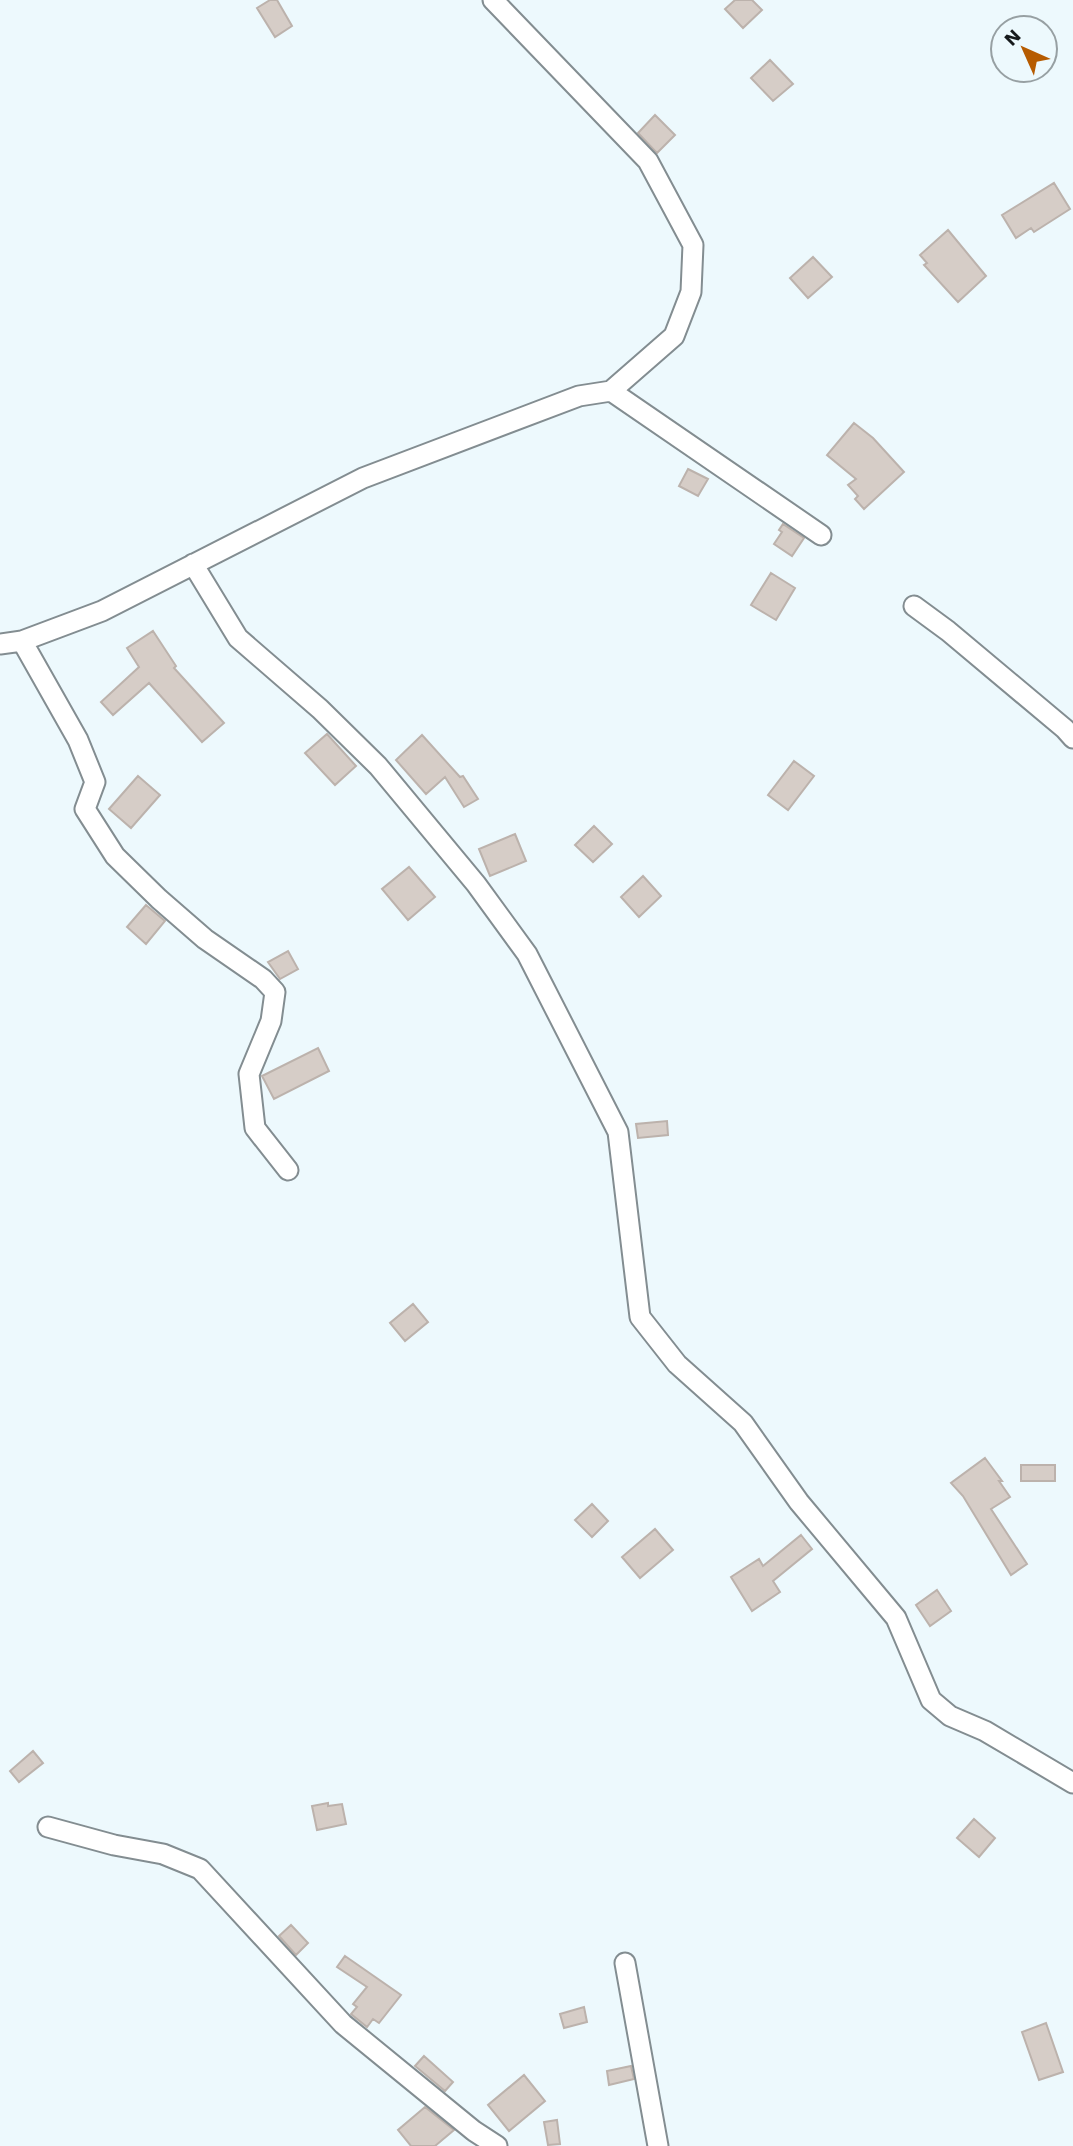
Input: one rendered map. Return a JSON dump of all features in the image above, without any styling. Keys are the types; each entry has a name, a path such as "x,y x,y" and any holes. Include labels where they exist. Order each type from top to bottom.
{"street":[{"path":"0,644 22,641 102,611 363,478 579,396 611,391 674,336 691,292 693,245 648,161 492,0"},
{"path":"611,391 821,535"},
{"path":"193,564 238,638 320,709 378,766 476,884 527,954 618,1132 640,1317 677,1364 743,1423 799,1502 896,1618 931,1700 950,1716 985,1731 1073,1783"},
{"path":"914,606 948,631 1073,738"},
{"path":"22,641 78,740 95,782 85,809 115,856 205,939 263,979 275,992 271,1021 249,1074 256,1128 288,1170"},
{"path":"48,1827 114,1845 163,1854 200,1869 343,2024 496,2146"},
{"path":"625,1963 658,2146"}],"building":[{"path":"270,0 277,0 292,26 275,37 257,8"},
{"path":"735,0 752,0 762,10 743,28 725,9"},
{"path":"770,60 793,84 773,101 751,78"},
{"path":"655,115 675,135 657,153 638,133"},
{"path":"1054,183 1070,209 1034,232 1031,228 1016,238 1002,215"},
{"path":"948,230 986,276 958,302 924,265 927,263 920,255"},
{"path":"813,257 832,277 808,298 790,278"},
{"path":"854,423 873,438 904,472 864,509 855,499 858,496 848,485 856,479 827,455"},
{"path":"688,469 708,479 698,496 679,486"},
{"path":"783,524 804,538 792,556 774,544 782,532 779,530"},
{"path":"771,573 795,588 776,620 751,605"},
{"path":"153,631 176,666 174,668 224,723 202,742 149,683 113,715 101,702 139,667 127,648"},
{"path":"327,734 356,766 335,785 305,753"},
{"path":"422,735 460,777 463,776 478,799 464,807 445,777 426,794 396,760"},
{"path":"794,761 814,776 788,810 768,795"},
{"path":"138,776 160,795 131,828 109,809"},
{"path":"594,826 612,844 593,862 575,845"},
{"path":"515,834 526,861 490,876 479,849"},
{"path":"409,867 435,897 408,920 382,889"},
{"path":"643,876 661,896 639,917 621,897"},
{"path":"146,905 165,921 146,944 127,927"},
{"path":"288,951 298,969 280,979 268,962"},
{"path":"318,1048 329,1071 274,1099 262,1076"},
{"path":"667,1121 668,1135 638,1138 636,1124"},
{"path":"413,1304 428,1322 405,1341 390,1323"},
{"path":"985,1458 1010,1497 991,1509 1027,1564 1011,1575 963,1496 951,1483"},
{"path":"1021,1465 1055,1465 1055,1481 1021,1481"},
{"path":"592,1504 608,1521 592,1537 575,1520"},
{"path":"655,1529 673,1550 640,1578 622,1557"},
{"path":"801,1535 812,1549 773,1581 780,1592 752,1611 731,1577 759,1559 763,1566"},
{"path":"937,1590 951,1611 930,1626 916,1605"},
{"path":"33,1751 43,1763 19,1782 10,1771"},
{"path":"328,1803 328,1806 342,1804 346,1824 317,1830 312,1806"},
{"path":"974,1819 995,1838 979,1857 957,1838"},
{"path":"291,1925 308,1943 296,1955 279,1936"},
{"path":"345,1956 401,1995 379,2023 373,2019 367,2027 351,2014 357,2007 353,2004 367,1987 337,1967"},
{"path":"584,2007 587,2022 564,2028 560,2014"},
{"path":"1046,2023 1063,2072 1039,2080 1022,2032"},
{"path":"424,2056 453,2082 445,2091 415,2066"},
{"path":"631,2066 634,2079 609,2085 607,2071"},
{"path":"524,2075 545,2101 509,2131 488,2105"},
{"path":"425,2107 454,2130 435,2146 411,2146 398,2130"},
{"path":"557,2120 560,2144 548,2145 544,2122"}]}
